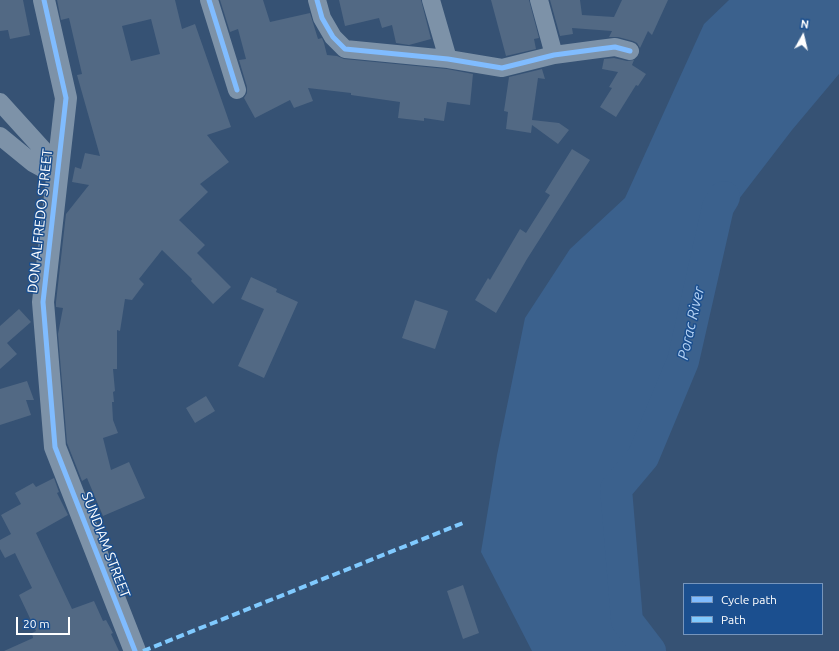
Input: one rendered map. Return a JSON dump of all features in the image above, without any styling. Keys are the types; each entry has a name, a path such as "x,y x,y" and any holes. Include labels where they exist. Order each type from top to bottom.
{"street":[{"name":"DON ALFREDO STREET","path":"44,0 66,98 43,302 55,447"},
{"path":"209,0 237,90"},
{"path":"317,0 322,18 333,38 345,49 448,59 502,68 554,55 615,47 630,51"},
{"path":"431,0 448,59"},
{"path":"539,0 554,55"},
{"path":"0,102 58,171"},
{"path":"0,136 33,163 58,171"},
{"name":"SUNDIAM STREET","path":"55,447 134,651"}],"water":[{"path":"729,0 839,0 839,74 792,130 712,234 683,361 616,489 612,578 637,651 532,651 481,552 497,455 525,318 570,249 625,198 704,24"}],"building":[{"path":"0,0 23,0 30,35 10,39 8,30 0,31"},
{"path":"57,0 175,0 182,29 195,24 231,127 207,135 229,162 200,184 208,192 179,220 205,245 197,253 231,287 213,304 191,281 192,279 162,250 139,279 144,284 132,300 125,299 120,331 117,330 117,369 113,369 115,391 113,392 114,402 112,402 113,420 118,433 103,438 111,470 129,462 145,498 103,516 87,478 82,481 67,443 58,334 63,308 56,307 66,214 89,185 72,182 75,167 81,169 85,153 100,156 77,75 82,74 69,18 61,20","holes":["151,19 160,54 131,61 122,26"]},
{"path":"220,0 263,0 270,22 310,13 318,39 322,38 327,55 337,56 344,59 447,69 473,74 470,105 447,102 444,121 424,118 424,121 398,118 400,102 351,95 351,93 308,88 313,101 294,108 290,100 255,118 244,98 247,93 247,87 239,60 246,59 238,29 230,32"},
{"path":"339,0 421,0 431,39 409,45 396,43 392,25 382,28 379,18 345,26"},
{"path":"491,0 529,0 539,38 534,39 536,49 506,56"},
{"path":"550,0 580,0 582,15 614,17 622,0 668,0 652,35 648,31 640,48 637,43 633,41 618,37 609,37 612,31 572,28 573,34 560,36"},
{"path":"614,58 627,61 634,60 632,65 646,74 638,86 636,85 616,117 600,107 612,88 609,87 618,72 602,69 604,59"},
{"path":"542,69 545,79 538,78 532,120 559,123 569,130 558,144 532,125 531,133 506,129 508,112 504,111 509,77"},
{"path":"572,149 590,160 527,259 496,313 475,300 488,278 490,280 520,229 526,233 550,195 545,192"},
{"path":"251,277 277,289 276,292 298,302 264,378 238,366 264,309 241,299"},
{"path":"415,300 448,311 435,349 402,338"},
{"path":"19,309 31,322 7,343 17,354 0,369 0,326"},
{"path":"27,381 34,400 26,400 31,415 0,425 0,389"},
{"path":"206,396 215,411 195,423 186,408"},
{"path":"54,478 59,492 57,493 68,515 36,533 72,609 94,601 103,621 106,620 113,633 111,634 119,651 4,651 33,638 32,633 36,631 19,595 32,588 15,553 5,558 0,549 0,540 11,534 1,515 21,504 15,493 33,483 36,487"},
{"path":"463,585 479,633 463,639 447,591"}],"waterway":[{"name":"Porac River","path":"650,651 627,621 616,489 643,457 683,361 718,207 724,197"}],"marked path":[{"path":"143,651 463,523"}],"cycle path":[{"path":"44,0 66,98 43,302 55,447 135,651"},
{"path":"209,0 237,90"},
{"path":"317,0 322,18 333,37 345,49 448,59 502,68 554,55 599,49 615,47 630,51"}]}
